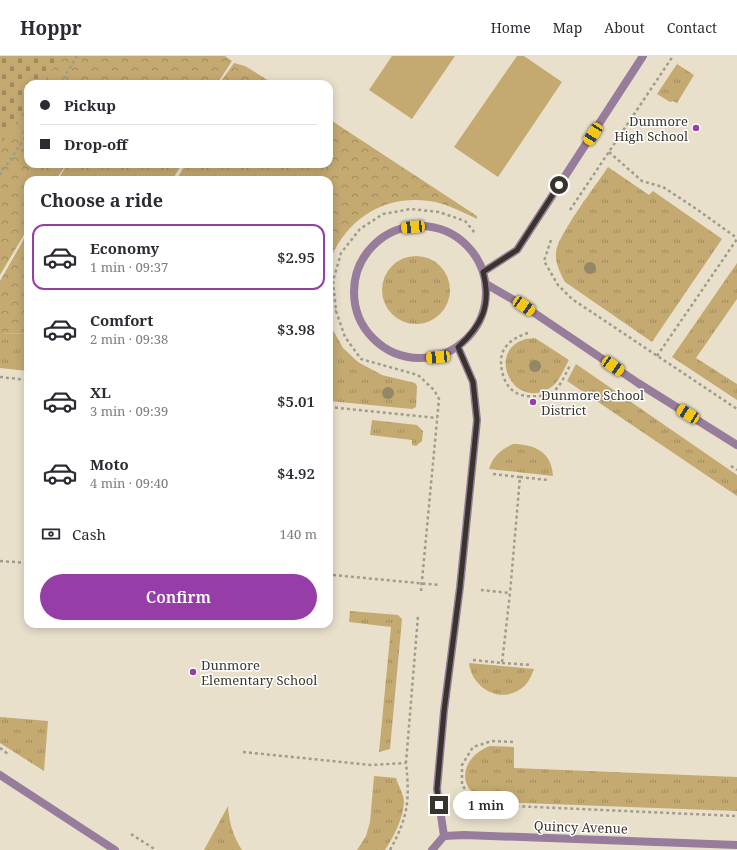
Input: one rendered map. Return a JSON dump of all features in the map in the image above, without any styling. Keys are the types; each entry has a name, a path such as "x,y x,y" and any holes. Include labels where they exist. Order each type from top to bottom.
{"street":[{"path":"483,272 517,250 643,56"},
{"path":"424,226 446,231 466,244 480,262 486,284 486,302 481,319 472,335 458,347 438,357 414,359 392,353 373,340 360,321 353,299 355,276 364,255 380,238 401,228 424,226"},
{"path":"486,284 524,306 638,383 737,445"},
{"path":"432,850 444,836 437,781 444,711 460,587 477,420 473,382 458,347"},
{"path":"0,775 115,850"},
{"name":"Quincy Avenue","path":"444,836 464,835 737,845"}],"path":[{"path":"62,80 77,56"},
{"path":"568,215 673,56"},
{"path":"0,175 24,139"},
{"path":"609,152 642,181 663,187 695,208 737,239 658,356"},
{"path":"333,278 341,253 360,229 383,214 411,209 439,212 465,221 475,233"},
{"path":"555,234 551,240 544,261 558,286 572,299 737,409"},
{"path":"333,288 336,311 345,337 361,360 418,375 434,390 439,399 420,591"},
{"path":"530,333 512,340 504,348 500,358 501,368 512,390 528,397 548,395 556,390 574,358"},
{"path":"0,377 24,380"},
{"path":"333,407 438,418"},
{"path":"491,474 548,480"},
{"path":"510,593 520,478"},
{"path":"0,560 24,563"},
{"path":"390,850 398,835 406,814 409,788 406,763 418,616"},
{"path":"502,662 532,665"},
{"path":"512,742 492,741 473,747 462,765 462,785 471,797 490,805 737,816"},
{"path":"243,752 371,765 406,763"}],"green space":[{"path":"0,56 62,56 45,80 24,80 24,111 0,145"},
{"path":"61,56 225,56 232,61 220,80 44,80"},
{"path":"392,56 455,56 412,119 369,90"},
{"path":"517,56 524,56 562,82 498,177 454,147"},
{"path":"234,63 245,66 268,80 222,80"},
{"path":"677,64 694,75 677,103 673,101 670,102 657,94"},
{"path":"24,109 24,168 64,168 58,176 24,176 24,235 0,275 0,144"},
{"path":"333,122 477,216 477,219 454,208 435,202 412,200 396,202 381,206 355,223 344,235 333,254 333,176 178,176 184,168 333,168"},
{"path":"608,167 649,195 653,191 722,239 652,342 565,282 557,265 556,253 563,235 578,210"},
{"path":"65,168 180,168 174,176 60,176"},
{"path":"24,239 24,334 0,333 0,281"},
{"path":"409,256 423,256 435,262 444,271 450,283 448,303 440,314 429,322 423,324 409,324 403,322 392,314 384,303 382,297 382,283 384,277 392,266 403,258"},
{"path":"737,263 737,299 696,358 737,384 737,400 672,357"},
{"path":"333,330 343,348 358,362 382,375 415,383 417,386 416,407 412,409 333,401"},
{"path":"0,333 24,334 24,371 0,368"},
{"path":"535,338 569,360 556,383 550,388 537,393 525,392 516,386 509,378 506,367 507,356 512,347 524,339"},
{"path":"576,364 737,475 737,496 567,381"},
{"path":"372,420 417,425 423,431 422,441 416,446 412,445 412,440 370,435"},
{"path":"513,444 521,444 535,448 545,455 552,468 553,476 489,469 493,460 498,454"},
{"path":"350,611 398,615 402,619 390,749 379,752 391,627 349,622"},
{"path":"469,663 534,669 526,685 517,691 501,695 486,690 480,685 474,678"},
{"path":"0,717 48,721 44,771 0,743"},
{"path":"490,746 514,747 514,768 737,777 737,811 492,802 480,798 472,792 467,784 465,776 467,767 472,759 479,752"},
{"path":"374,776 396,778 404,799 402,815 395,833 385,850 357,850 366,836 370,822"},
{"path":"228,806 232,829 242,850 204,850"}],"place":[{"name":"Dunmore High School","path":"696,128"},
{"name":"Dunmore School District","path":"533,402"},
{"name":"Dunmore Elementary School","path":"193,672"}],"route":[{"path":"439,805 437,789 444,711 460,587 477,420 473,382 458,347 472,335 481,319 486,302 486,284 483,272 517,250 559,185"}]}
